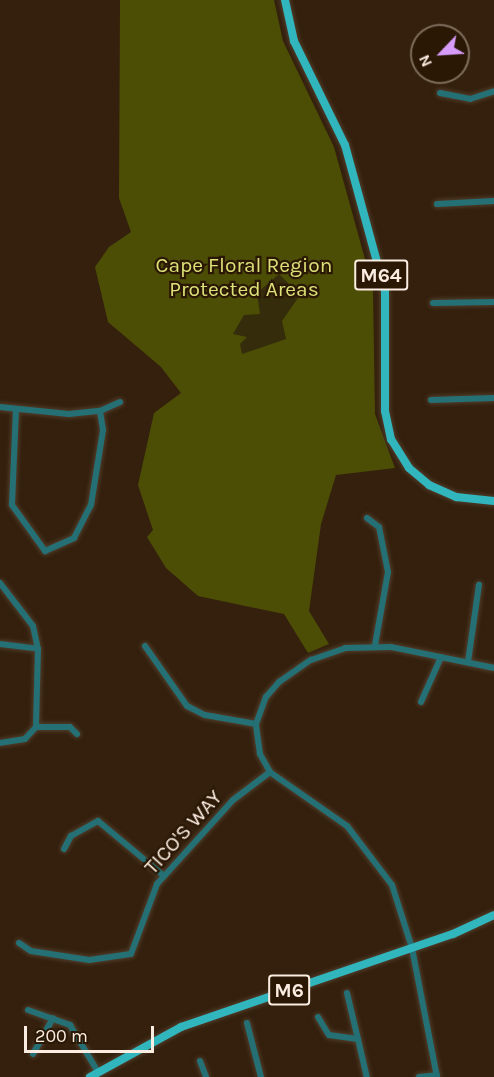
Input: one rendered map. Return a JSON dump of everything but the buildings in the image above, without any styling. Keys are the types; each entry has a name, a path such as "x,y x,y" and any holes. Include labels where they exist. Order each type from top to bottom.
{"main road":[{"name":"M64","path":"285,0 299,52 345,145 385,291 385,411 392,439 409,468 429,485 468,500 494,501"},
{"name":"M6","path":"90,1077 181,1027 412,948 494,915"}],"street":[{"path":"440,93 470,99 494,91"},
{"path":"436,204 494,201"},
{"path":"433,303 494,302"},
{"path":"430,400 494,398"},
{"path":"0,406 16,409 100,411 120,402"},
{"path":"16,409 12,502 45,551 74,537 90,506 103,430 100,411"},
{"path":"367,518 379,527 388,572 375,645"},
{"path":"0,583 33,626 38,649 36,727 26,739 0,743"},
{"path":"468,662 479,585"},
{"path":"0,644 38,649"},
{"path":"419,1077 437,1076 412,948 396,893 371,852 343,823 270,771 260,754 256,724 266,697 301,666 335,651 375,645 494,668"},
{"path":"145,646 187,706 205,716 256,724"},
{"path":"421,702 441,657"},
{"path":"36,727 70,727 77,734"},
{"name":"TICO'S WAY","path":"19,943 31,951 89,960 128,955 138,945 153,891 164,876 232,800 270,771"},
{"path":"65,847 98,821 164,876"},
{"path":"347,993 367,1077"},
{"path":"28,1010 53,1018 72,1028 98,1071"},
{"path":"318,1017 330,1035 358,1038"},
{"path":"33,1054 53,1018"},
{"path":"247,1023 261,1077"},
{"path":"200,1061 206,1077"}],"green space":[{"name":"Cape Floral Region Protected Areas","path":"120,0 274,0 283,41 334,147 373,288 375,414 395,468 336,475 321,524 309,611 329,644 308,653 284,614 198,596 166,568 147,537 153,530 138,485 154,413 181,393 161,367 108,322 95,267 109,247 131,232 119,198"}],"sand":[{"path":"279,274 300,295 282,321 286,339 242,354 240,344 247,337 233,334 244,315 260,314 257,293"}]}
